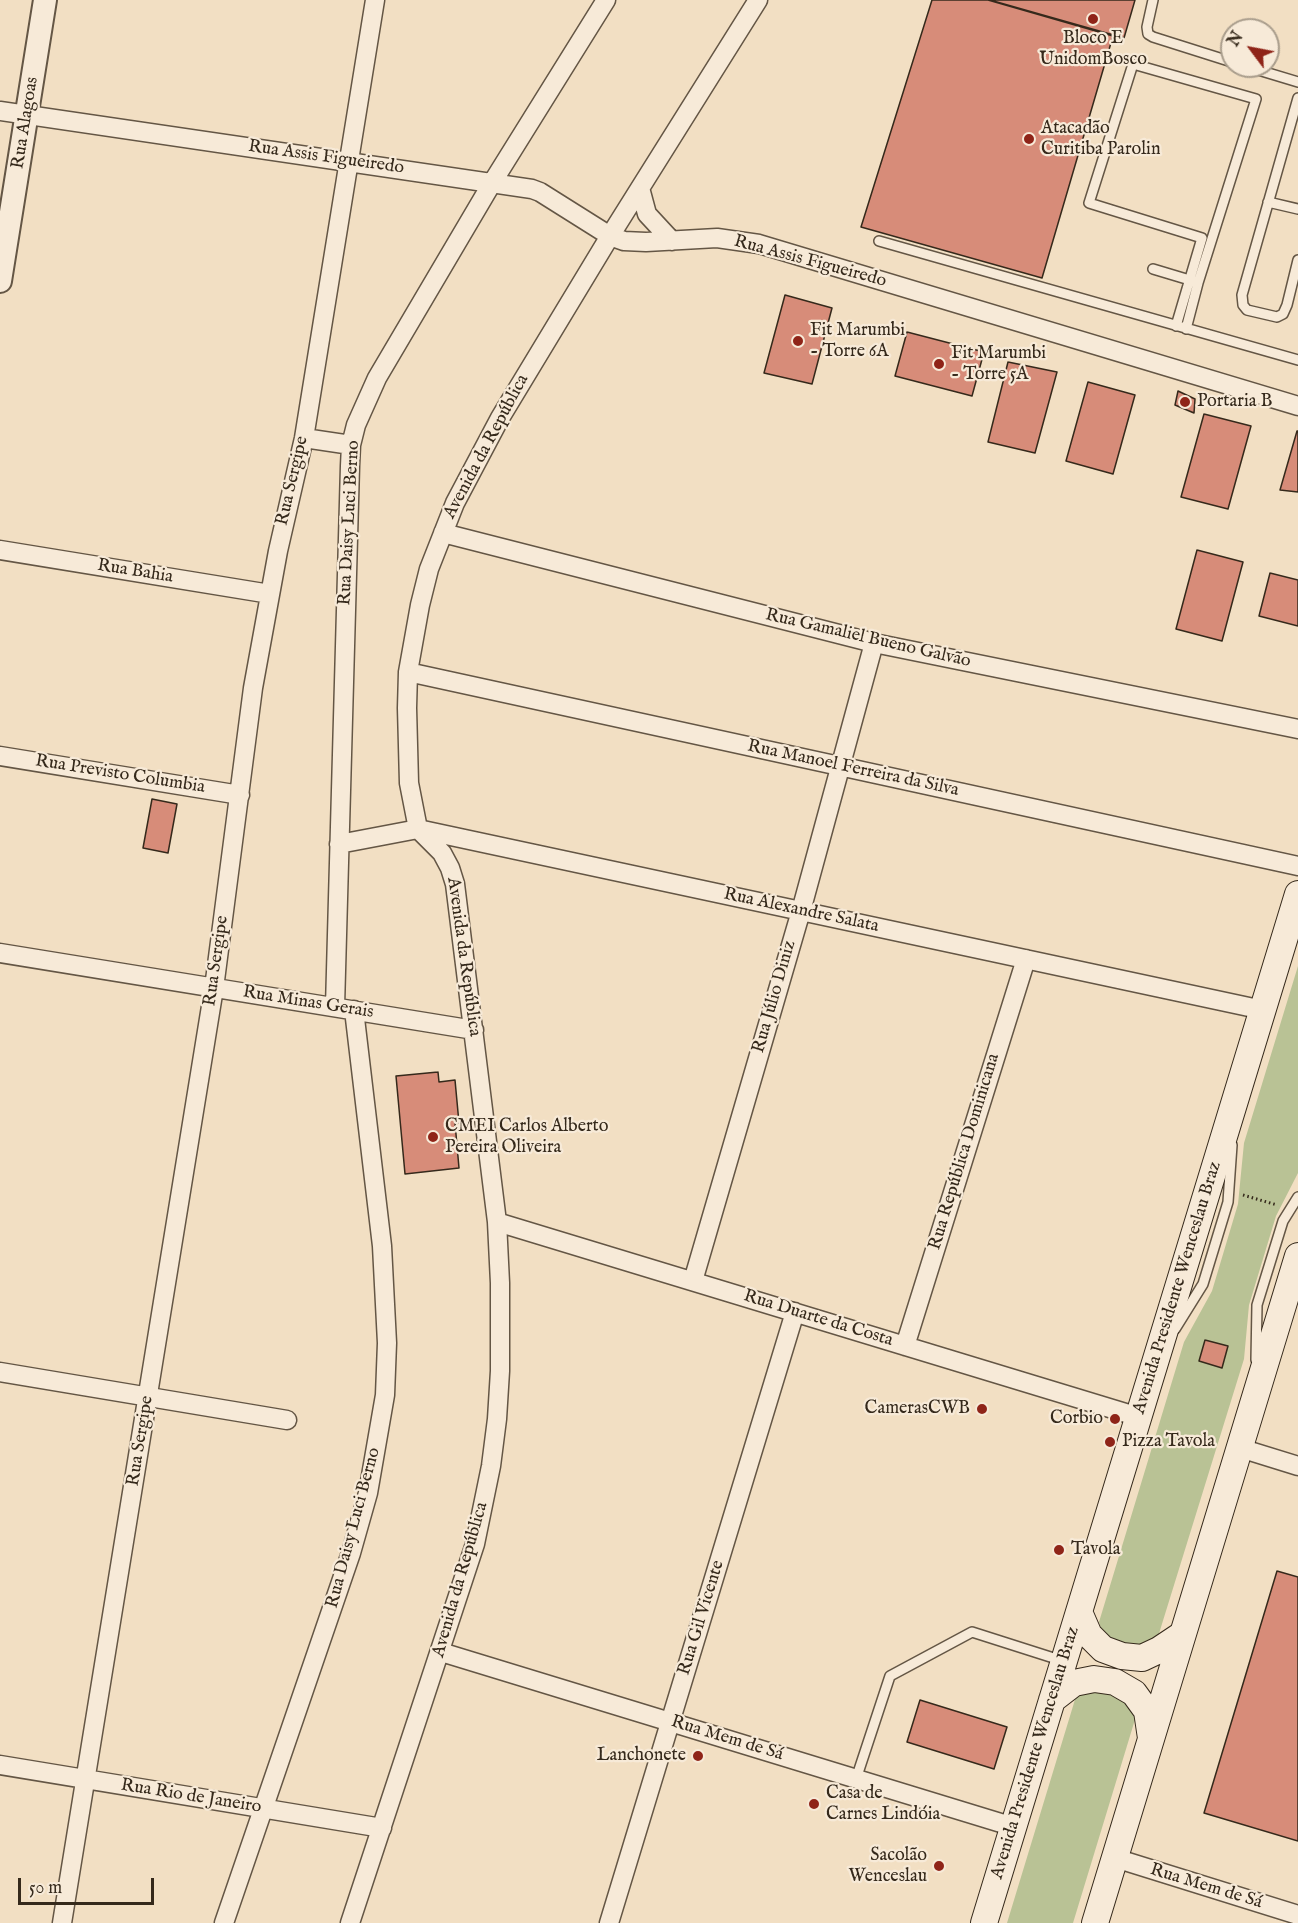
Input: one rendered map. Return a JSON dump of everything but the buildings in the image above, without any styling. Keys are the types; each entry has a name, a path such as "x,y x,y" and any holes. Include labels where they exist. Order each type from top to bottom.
{"main road":[{"name":"Avenida Presidente Wenceslau Braz","path":"984,1923 1298,894"},
{"path":"1095,1923 1298,1256"},
{"path":"1079,1612 1089,1635 1102,1649 1122,1656 1142,1658 1160,1650 1183,1634"},
{"path":"1052,1700 1074,1683 1094,1679 1115,1683 1134,1693 1147,1711 1151,1738"}],"street":[{"name":"Rua Alagoas","path":"0,281 45,0"},
{"name":"Rua Sergipe","path":"62,1923 214,988 252,696 285,514 304,438 375,0"},
{"name":"Rua Daisy Luci Berno","path":"335,1007 351,445 364,403 377,378 492,183 606,0"},
{"name":"Avenida da República","path":"350,1923 475,1544 495,1431 500,1371 501,1327 497,1222 455,884 442,854 418,830 410,783 408,672 420,605 429,569 442,533 476,460 610,236 758,0"},
{"name":"Rua Assis Figueiredo","path":"0,111 532,189 610,236 635,242 717,238 759,244 1298,405"},
{"path":"640,188 647,214 672,241"},
{"path":"304,438 351,445"},
{"name":"Rua Gamaliel Bueno Galvão","path":"442,533 874,643 1298,729"},
{"name":"Rua Bahia","path":"0,550 270,594"},
{"name":"Rua Júlio Diniz","path":"693,1281 801,911 874,643"},
{"name":"Rua Manoel Ferreira da Silva","path":"408,672 1298,866"},
{"name":"Rua Previsto Columbia","path":"0,756 240,795"},
{"name":"Rua Alexandre Salata","path":"339,844 418,830 1263,1010"},
{"name":"Rua Minas Gerais","path":"0,953 474,1030"},
{"name":"Rua República Dominicana","path":"905,1346 1026,959"},
{"name":"Rua Daisy Luci Berno","path":"224,1923 351,1553 368,1493 385,1395 387,1343 382,1246 354,1010"},
{"name":"Rua Duarte da Costa","path":"497,1222 1139,1417"},
{"name":"Rua Gil Vicente","path":"609,1923 795,1312"},
{"path":"0,1372 287,1420"},
{"path":"1240,1448 1298,1466"},
{"name":"Rua Mem de Sá","path":"441,1652 1014,1827"},
{"name":"Rua Rio de Janeiro","path":"0,1765 382,1828"},
{"name":"Rua Mem de Sá","path":"1115,1858 1298,1915"}],"lane":[{"path":"1153,0 1147,27 1148,34 1154,38 1220,58"},
{"path":"1176,326 1194,282 1256,99 1133,64 1089,203 1203,238 1194,282 1186,329"},
{"path":"1280,77 1298,82"},
{"path":"1298,98 1242,295 1247,310 1277,317 1283,314 1298,260"},
{"path":"1268,201 1298,209"},
{"path":"879,241 1298,360"},
{"path":"1153,269 1194,282"},
{"path":"1155,1363 1203,1284 1228,1202 1237,1095"},
{"path":"1256,1396 1257,1305 1282,1221 1298,1197"},
{"path":"856,1779 890,1676 972,1632 1064,1662"}],"path":[{"path":"1228,1191 1290,1209"}],"green space":[{"path":"1298,966 1298,1173 1276,1216 1249,1305 1244,1359 1157,1640 1148,1647 1112,1642 1103,1635 1099,1622 1184,1342 1212,1291 1238,1204 1244,1143"},
{"path":"1088,1687 1121,1692 1137,1713 1073,1923 1007,1923 1077,1693"}],"place":[{"name":"Bloco E UnidomBosco","path":"1093,19"},
{"name":"Atacadão Curitiba Parolin","path":"1029,139"},
{"name":"Fit Marumbi - Torre 6A","path":"798,341"},
{"name":"Fit Marumbi - Torre 5A","path":"939,364"},
{"name":"Portaria B","path":"1185,402"},
{"name":"CMEI Carlos Alberto Pereira Oliveira","path":"433,1137"},
{"name":"CamerasCWB","path":"982,1409"},
{"name":"Corbio","path":"1115,1419"},
{"name":"Pizza Tavola","path":"1110,1442"},
{"name":"Tavola","path":"1059,1550"},
{"name":"Lanchonete","path":"698,1756"},
{"name":"Casa de Carnes Lindóia","path":"814,1804"},
{"name":"Sacolão Wenceslau","path":"939,1866"}]}
